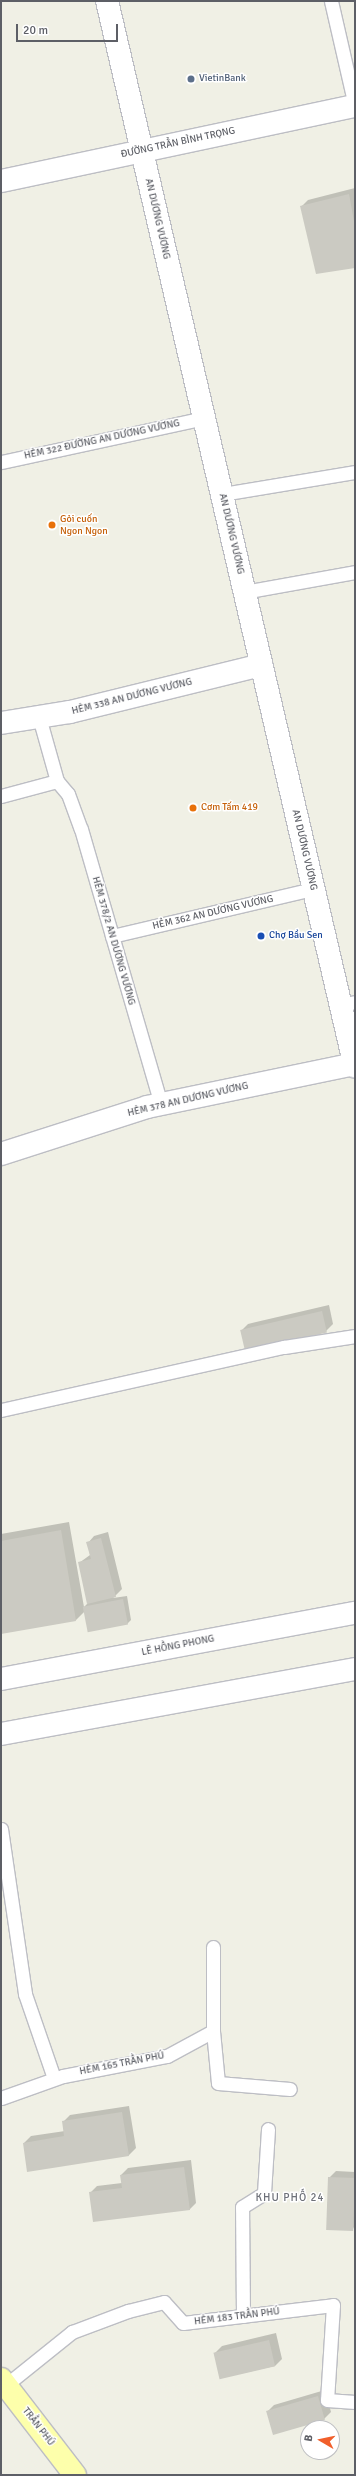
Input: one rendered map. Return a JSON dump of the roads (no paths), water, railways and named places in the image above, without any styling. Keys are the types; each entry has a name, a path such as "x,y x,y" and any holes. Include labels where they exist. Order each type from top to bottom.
{"main road":[{"name":"AN DƯƠNG VƯƠNG","path":"106,1 313,889 348,1003 355,1066"},
{"name":"ĐƯỜNG TRẦN BÌNH TRỌNG","path":"1,181 355,106"},
{"name":"HẺM 338 AN DƯƠNG VƯƠNG","path":"1,723 70,712 261,666"},
{"name":"HẺM 378 AN DƯƠNG VƯƠNG","path":"1,1154 161,1105 355,1066"},
{"name":"LÊ HỒNG PHONG","path":"1,1679 355,1613"},
{"path":"1,1734 355,1669"},
{"name":"TRẦN PHÚ","path":"3,2382 75,2475"}],"lane":[{"path":"331,1 355,106"},
{"name":"HẺM 322 ĐƯỜNG AN DƯƠNG VƯƠNG","path":"1,462 204,418"},
{"path":"222,494 355,472"},
{"path":"244,592 355,572"},
{"path":"1,796 57,781 39,717"},
{"name":"HẺM 378/2 AN DƯƠNG VƯƠNG","path":"57,781 68,794 81,829 161,1105"},
{"name":"HẺM 362 AN DƯƠNG VƯƠNG","path":"112,936 313,889"},
{"path":"1,1410 284,1347 355,1336"},
{"path":"1,1829 25,1994 54,2078"},
{"path":"213,1947 213,2031 218,2083 290,2089"},
{"name":"HẺM 165 TRẦN PHÚ","path":"1,2098 54,2078 167,2056 213,2031"},
{"path":"243,2316 242,2207 264,2193 268,2129"},
{"name":"HẺM 183 TRẦN PHÚ","path":"3,2382 72,2332 128,2311 164,2302 183,2323 333,2305 327,2400 355,2402"}],"place":[{"name":"VietinBank","path":"191,79"},
{"name":"Gỏi cuốn Ngon Ngon","path":"52,525"},
{"name":"Cơm Tấm 419","path":"193,808"},
{"name":"Chợ Bầu Sen","path":"261,936"}],"district":[{"name":"KHU PHỐ 24","path":"290,2198"}]}
